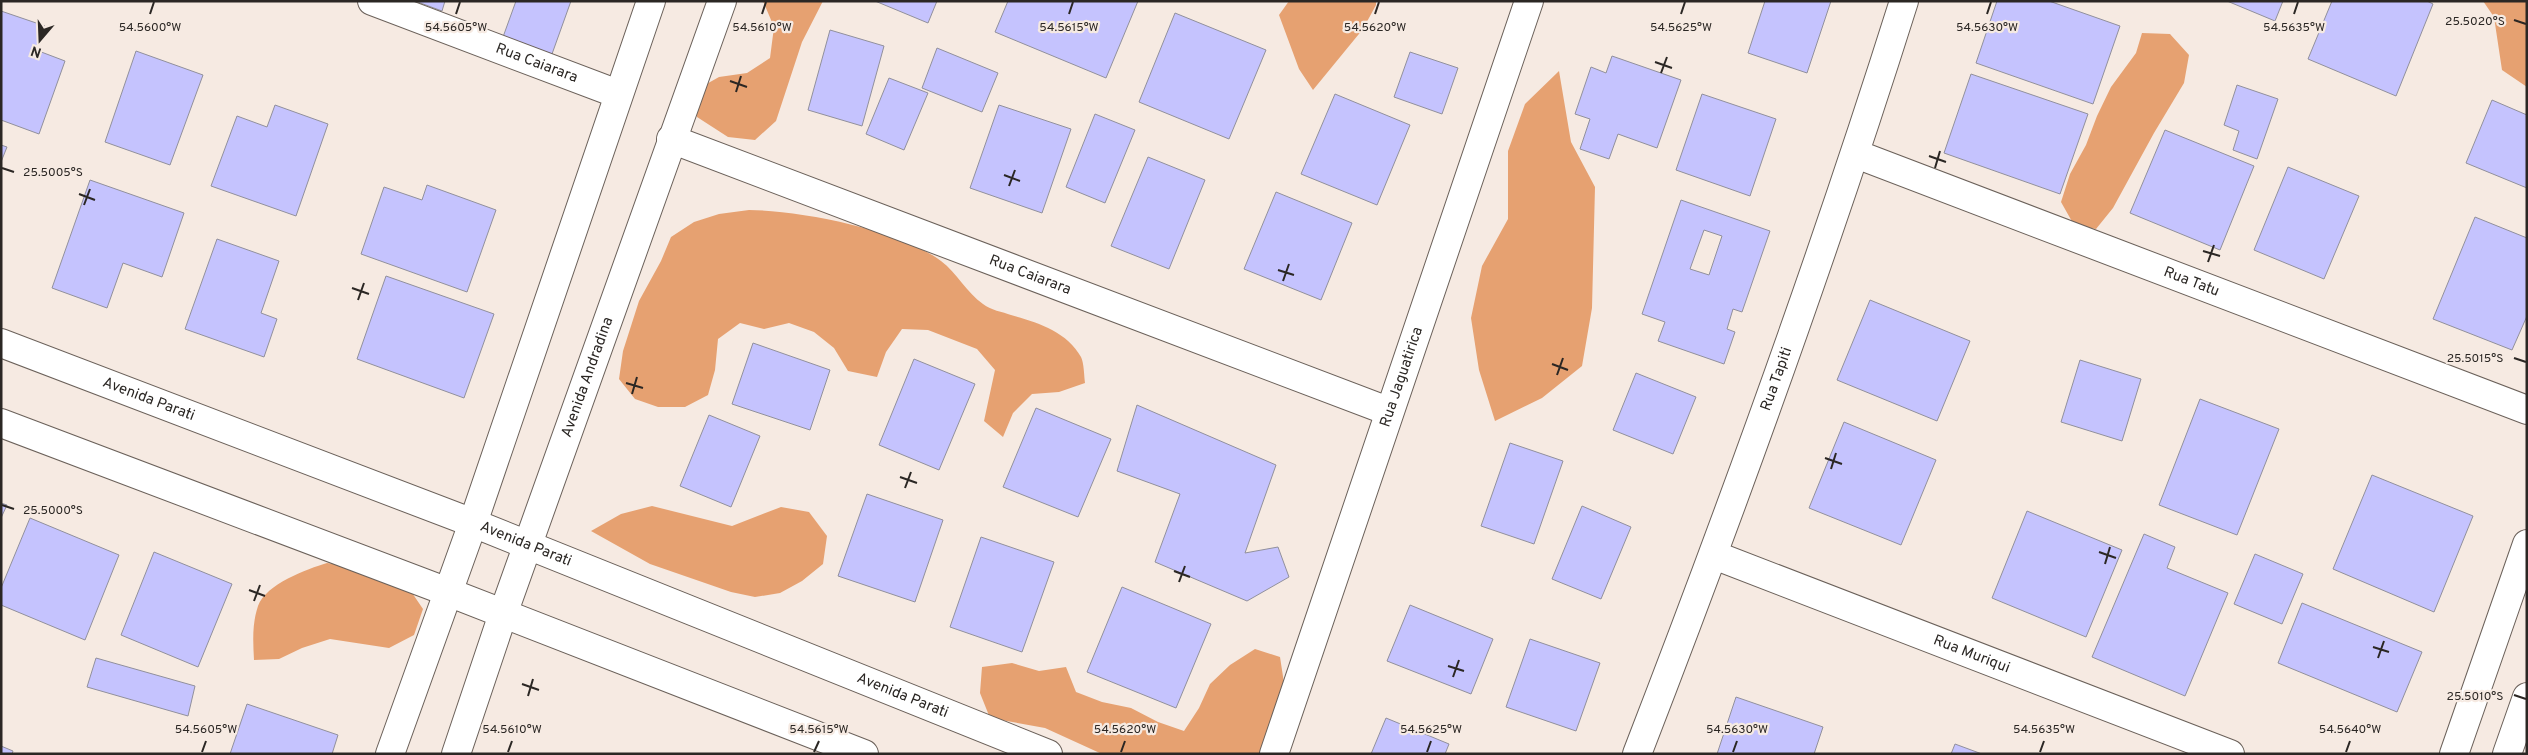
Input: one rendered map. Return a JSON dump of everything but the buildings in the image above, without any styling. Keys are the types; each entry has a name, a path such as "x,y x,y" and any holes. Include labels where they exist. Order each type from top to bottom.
{"street":[{"name":"Rua Caiarara","path":"372,1 618,94"},
{"path":"390,754 473,523 651,1"},
{"name":"Avenida Andradina","path":"456,754 503,614 671,139 722,1"},
{"name":"Rua Tapiti","path":"1637,754 1714,555 1856,154 1904,1"},
{"name":"Rua Jaguatirica","path":"1274,754 1522,3"},
{"name":"Rua Caiarara","path":"671,139 1388,411"},
{"name":"Rua Tatu","path":"1856,154 2527,410"},
{"name":"Avenida Parati","path":"1,342 473,523 1048,754"},
{"path":"1,423 448,592 864,754"},
{"path":"2454,754 2527,544"},
{"name":"Rua Muriqui","path":"1714,555 2230,754"},
{"path":"2507,754 2527,697"}],"shaded area":[{"path":"763,1 823,1 802,42 776,121 755,140 728,137 697,117 696,90 719,77 747,73 770,58 774,27"},
{"path":"1289,1 1376,1 1376,5 1363,29 1313,90 1299,69 1279,15"},
{"path":"2483,1 2527,1 2527,87 2502,70 2494,17"},
{"path":"2142,33 2170,34 2189,55 2184,83 2113,208 2096,229 2074,225 2061,202 2070,174 2086,145 2111,87 2136,53"},
{"path":"1559,71 1571,142 1595,187 1592,308 1582,366 1542,398 1495,421 1479,370 1471,318 1482,266 1508,219 1508,151 1525,104"},
{"path":"749,210 794,214 849,224 876,231 923,250 947,266 972,294 986,306 1031,321 1050,329 1068,340 1081,357 1085,383 1059,392 1032,394 1013,413 1003,437 984,421 995,370 977,349 928,330 902,329 886,352 877,377 848,371 834,348 814,332 789,323 764,329 740,323 718,339 715,370 708,395 685,407 658,407 635,399 619,379 623,351 639,301 661,261 671,237 694,222 719,214"},
{"path":"652,506 732,526 781,507 809,512 827,536 823,564 802,581 780,593 755,597 731,592 650,564 591,531 621,514"},
{"path":"327,563 355,567 406,584 423,609 414,635 389,648 330,639 302,648 279,659 254,660 254,626 258,606 262,598 288,578"},
{"path":"1255,649 1280,657 1284,683 1261,754 1102,754 1045,728 990,718 980,693 982,667 1012,663 1039,671 1066,667 1076,692 1102,702 1131,708 1158,722 1184,731 1199,708 1210,684 1230,665"}]}
